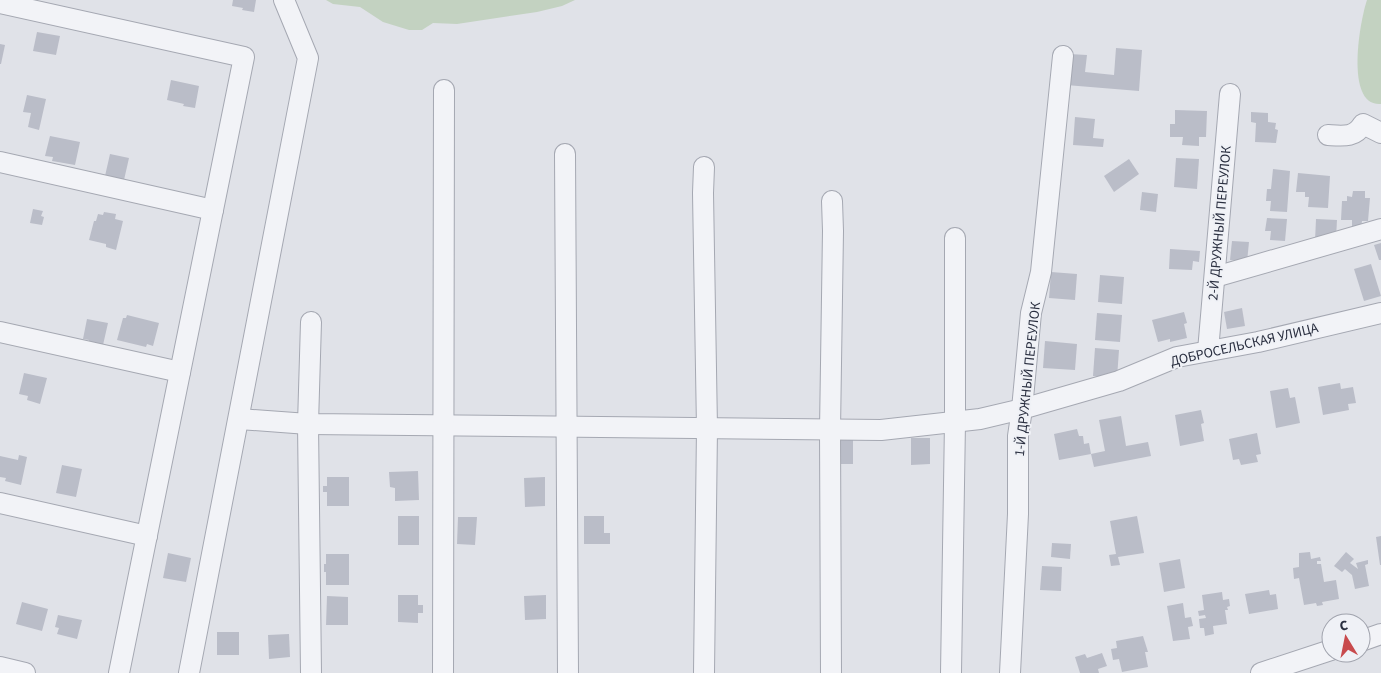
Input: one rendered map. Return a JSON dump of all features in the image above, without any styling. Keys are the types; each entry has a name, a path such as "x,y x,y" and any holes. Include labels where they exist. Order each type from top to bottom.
{"street":[{"path":"189,673 308,58 284,0"},
{"path":"0,3 244,57 119,673"},
{"name":"1-Й ДРУЖНЫЙ ПЕРЕУЛОК","path":"1010,673 1018,514 1018,436 1031,313 1041,272 1063,56"},
{"path":"444,90 444,673"},
{"name":"2-Й ДРУЖНЫЙ ПЕРЕУЛОК","path":"1208,351 1230,94"},
{"path":"1328,135 1354,134 1364,124 1381,133"},
{"path":"565,154 565,427 568,673"},
{"path":"0,162 213,210"},
{"path":"704,167 707,428 704,673"},
{"path":"831,673 830,430 832,201"},
{"path":"1215,276 1381,228"},
{"path":"951,673 955,422 955,238"},
{"name":"ДОБРОСЕЛЬСКАЯ УЛИЦА","path":"239,419 308,424 881,430 980,419 1022,409 1119,380 1177,357 1258,342 1381,313"},
{"path":"310,673 308,424 311,322"},
{"path":"0,332 180,372"},
{"path":"0,503 147,536"},
{"path":"1261,673 1321,653"},
{"path":"0,667 25,673"}],"green space":[{"path":"326,0 575,0 562,6 537,12 457,24 433,23 422,30 409,30 383,22 360,7 333,4"},
{"path":"1367,0 1381,0 1381,104 1369,101 1362,92 1358,78 1359,42"}],"building":[{"path":"233,0 256,0 254,12 232,6"},
{"path":"37,32 60,36 56,55 33,51"},
{"path":"0,44 5,45 1,64 0,64"},
{"path":"1116,48 1142,50 1139,91 1066,85 1069,54 1087,55 1085,72 1114,75"},
{"path":"171,80 199,86 195,108 167,100"},
{"path":"27,95 46,99 39,130 28,127 31,113 23,112"},
{"path":"1175,110 1207,111 1206,137 1199,137 1199,146 1182,145 1183,137 1170,137 1170,124 1175,124"},
{"path":"1251,112 1268,113 1268,122 1276,123 1275,129 1278,130 1276,143 1255,142 1256,123 1251,122"},
{"path":"1075,117 1095,119 1093,138 1104,139 1103,147 1073,145"},
{"path":"50,136 80,142 75,165 52,161 53,157 45,156"},
{"path":"110,154 129,158 124,180 105,176"},
{"path":"1176,158 1199,159 1197,189 1174,187"},
{"path":"1129,159 1139,174 1114,192 1104,176"},
{"path":"1273,169 1290,171 1287,212 1270,211 1271,201 1266,201 1267,189 1271,189"},
{"path":"1298,173 1330,176 1328,208 1308,207 1309,197 1305,197 1305,192 1296,192"},
{"path":"1353,191 1365,191 1365,198 1370,198 1368,221 1362,221 1361,228 1352,228 1352,220 1341,220 1342,201 1347,201 1347,196 1352,197"},
{"path":"1142,192 1158,194 1156,212 1140,210"},
{"path":"33,209 43,211 41,216 44,217 42,225 30,223"},
{"path":"104,212 116,214 115,219 123,221 116,250 106,247 106,244 89,240 94,221 96,221 98,214 103,215"},
{"path":"1267,218 1287,219 1285,241 1270,240 1271,231 1265,231"},
{"path":"1316,219 1337,220 1336,238 1315,241"},
{"path":"1232,241 1249,242 1247,262 1230,260"},
{"path":"1381,243 1381,260 1379,260 1374,245"},
{"path":"1170,249 1200,251 1199,262 1193,261 1192,270 1169,269"},
{"path":"1371,264 1381,296 1364,301 1354,269"},
{"path":"1051,272 1077,274 1075,300 1049,298"},
{"path":"1100,275 1124,277 1122,304 1098,302"},
{"path":"1242,308 1245,326 1227,329 1224,312"},
{"path":"1184,312 1187,323 1184,324 1187,338 1170,342 1170,339 1158,342 1152,320"},
{"path":"1097,313 1122,315 1120,342 1095,340"},
{"path":"127,315 159,323 153,346 147,344 146,347 117,340 123,318 126,318"},
{"path":"87,319 108,323 103,345 88,344 89,340 83,339"},
{"path":"1045,341 1077,344 1075,370 1043,368"},
{"path":"1095,348 1119,350 1117,378 1093,376"},
{"path":"24,373 47,378 40,404 27,400 28,396 19,394"},
{"path":"1340,383 1341,389 1353,387 1356,403 1348,404 1349,410 1323,415 1318,387"},
{"path":"1288,388 1290,398 1295,397 1300,423 1276,428 1270,391"},
{"path":"1201,410 1204,423 1201,424 1204,441 1180,446 1175,415"},
{"path":"1121,416 1126,446 1148,442 1151,456 1094,467 1091,454 1105,451 1099,420"},
{"path":"1077,429 1079,436 1083,436 1084,444 1089,443 1091,454 1059,460 1054,434"},
{"path":"1257,433 1261,454 1256,455 1258,462 1241,465 1239,459 1233,460 1229,439"},
{"path":"834,437 853,437 853,464 833,464"},
{"path":"911,438 930,438 930,464 911,465"},
{"path":"19,455 27,457 21,485 5,481 6,478 0,477 0,456 18,460"},
{"path":"62,465 82,469 76,497 56,493"},
{"path":"418,471 419,500 395,501 395,488 390,487 389,472"},
{"path":"327,477 349,477 349,506 327,506 327,492 323,492 323,486 327,486"},
{"path":"545,477 545,506 525,507 524,478"},
{"path":"398,516 419,516 419,545 398,545"},
{"path":"584,516 604,516 604,533 610,533 610,544 584,544"},
{"path":"1137,516 1144,553 1118,557 1120,565 1111,566 1109,555 1116,554 1110,521"},
{"path":"458,517 477,517 475,545 457,544"},
{"path":"1381,536 1381,565 1380,565 1376,537"},
{"path":"1052,543 1071,544 1070,559 1051,557"},
{"path":"1310,552 1311,559 1320,557 1321,561 1317,561 1317,564 1321,564 1324,582 1336,580 1339,599 1322,602 1323,605 1317,606 1316,603 1304,605 1299,578 1294,579 1293,568 1299,567 1299,553"},
{"path":"1346,552 1354,559 1350,563 1358,569 1356,563 1368,560 1368,564 1365,565 1369,586 1355,589 1352,575 1345,569 1342,572 1334,566"},
{"path":"168,553 191,558 186,582 163,578"},
{"path":"326,554 349,554 349,585 326,585 324,564 326,564"},
{"path":"1180,559 1185,588 1164,592 1159,563"},
{"path":"1042,566 1062,567 1061,591 1040,590"},
{"path":"1269,590 1270,595 1276,594 1278,609 1249,614 1245,594"},
{"path":"1222,592 1223,600 1229,599 1230,606 1227,607 1228,610 1225,610 1227,624 1213,626 1214,634 1205,636 1204,628 1200,628 1199,619 1206,618 1205,615 1199,616 1198,611 1204,610 1202,595"},
{"path":"398,595 418,595 418,605 423,605 423,613 418,613 418,623 398,622"},
{"path":"546,595 546,619 525,620 524,596"},
{"path":"327,596 348,597 348,625 326,625"},
{"path":"22,602 48,609 42,631 16,624"},
{"path":"1183,603 1185,618 1191,617 1193,626 1188,627 1190,639 1173,641 1167,606"},
{"path":"58,615 82,620 77,639 57,634 59,628 55,627"},
{"path":"217,632 239,632 239,655 217,655"},
{"path":"289,634 290,657 269,659 268,635"},
{"path":"1143,636 1148,652 1145,652 1148,667 1122,672 1119,659 1113,660 1111,649 1117,648 1116,641"},
{"path":"1102,653 1107,666 1098,669 1099,673 1080,673 1075,657 1085,654 1087,658"}]}
